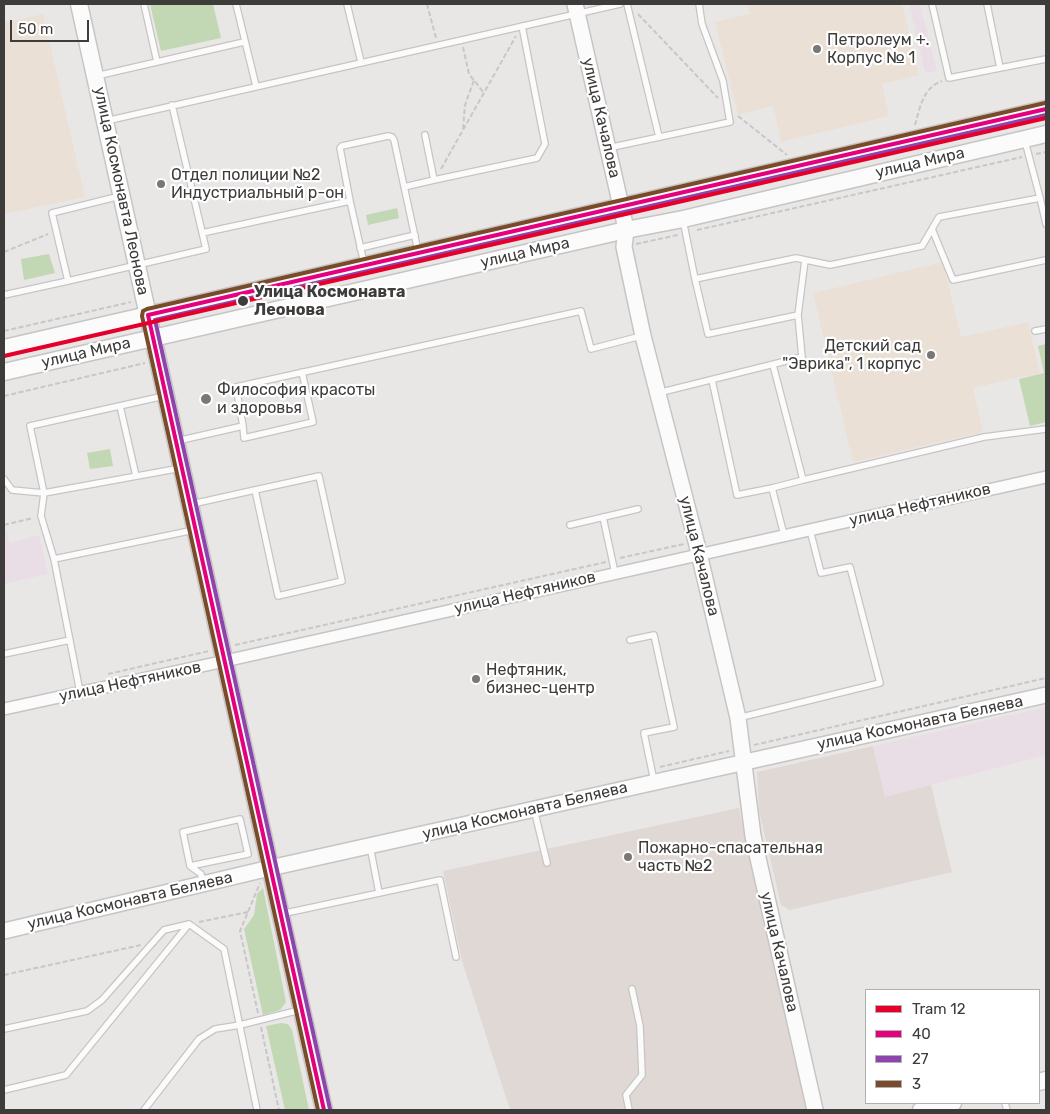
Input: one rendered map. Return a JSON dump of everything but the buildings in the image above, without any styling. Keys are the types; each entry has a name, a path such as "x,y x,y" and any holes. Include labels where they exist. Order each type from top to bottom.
{"main road":[{"name":"улица Космонавта Леонова","path":"79,4 225,661 266,873 280,914 324,1110"},
{"name":"улица Мира","path":"4,348 1046,109"},
{"name":"улица Мира","path":"4,372 626,230 684,226 1046,134"},
{"path":"921,1110 948,1104"}],"street":[{"name":"улица Качалова","path":"576,8 622,206 626,230 624,247 643,336 699,554 738,718 753,836 815,1110"},
{"name":"улица Нефтяников","path":"4,709 1046,477"},
{"name":"улица Космонавта Беляева","path":"4,931 203,884 266,873 370,846 534,809 1046,696"}],"lane":[{"path":"144,4 157,62"},
{"path":"236,4 256,86"},
{"path":"347,4 361,62"},
{"path":"106,121 522,26 576,8 620,4"},
{"path":"627,4 659,137"},
{"path":"608,148 730,122 723,81 702,24 700,4"},
{"path":"932,4 949,78 1046,59"},
{"path":"987,4 1000,68"},
{"path":"404,187 537,158 545,144 522,26"},
{"path":"96,76 244,42"},
{"path":"4,295 206,249 172,105"},
{"path":"425,135 434,180"},
{"path":"364,265 339,151 342,146 388,136 392,137 418,253"},
{"path":"1024,139 1046,224"},
{"path":"68,281 52,213 122,195"},
{"path":"695,279 796,258 830,265 922,246 939,216 1040,198"},
{"path":"202,233 350,201"},
{"path":"684,226 708,334 798,314"},
{"path":"932,229 954,280 1046,260"},
{"path":"360,248 415,236"},
{"path":"658,393 802,357 798,314 805,260"},
{"path":"302,372 313,422 244,438 236,387 302,372 581,311 591,350 643,336"},
{"path":"1035,332 1046,329"},
{"path":"774,365 803,480"},
{"path":"712,380 737,495 984,437 1046,429"},
{"path":"80,692 54,559 41,516 44,493 30,426 166,395"},
{"path":"120,406 136,476"},
{"path":"176,441 243,426"},
{"path":"4,479 12,490 44,493 182,468"},
{"path":"190,504 319,476 342,581 278,596 255,490"},
{"path":"772,488 784,535"},
{"path":"570,525 638,509"},
{"path":"603,517 615,573"},
{"path":"738,718 880,683 850,567 820,573 810,529"},
{"path":"54,559 196,530"},
{"path":"630,640 654,635 674,727 644,734 655,782"},
{"path":"4,654 70,640"},
{"path":"534,809 547,863"},
{"path":"190,866 248,854 240,819 182,832 190,866 201,874 203,884"},
{"path":"370,846 379,893"},
{"path":"280,914 440,880 456,957"},
{"path":"4,1090 66,1075 189,924"},
{"path":"4,1029 87,1011 102,1000 164,930 189,924 224,949 257,1110"},
{"path":"629,1110 626,1095 642,1075 640,1026 632,989"},
{"path":"144,1110 199,1039 216,1029 260,1021 302,1010"}],"path":[{"path":"428,4 438,45"},
{"path":"634,11 726,106 790,157"},
{"path":"434,180 522,26"},
{"path":"461,40 470,74 484,93"},
{"path":"914,129 922,102 932,85 949,78"},
{"path":"463,129 465,105 474,80"},
{"path":"624,247 684,226 1046,152"},
{"path":"4,252 56,231"},
{"path":"4,331 135,301"},
{"path":"4,396 147,362"},
{"path":"4,525 41,516"},
{"path":"235,646 684,544"},
{"path":"750,746 1046,678"},
{"path":"266,873 240,931 279,1110"},
{"path":"189,924 249,912"},
{"path":"4,975 153,942"}],"shaded area":[{"name":"Петролеум +. Корпус № 1","path":"748,4 902,4 919,75 882,84 889,116 781,142 773,106 738,115 715,22 750,14"},
{"path":"909,4 920,4 937,71 925,73"},
{"path":"43,14 85,197 4,214 4,23"},
{"name":"Детский сад \"Эврика\", 1 корпус","path":"943,262 961,337 1028,322 1040,373 973,388 983,432 853,462 813,293"},
{"path":"5,528 10,543 39,535 48,574 4,584"},
{"path":"1046,707 1046,755 885,797 873,746"},
{"path":"873,746 885,796 931,785 952,872 790,910 781,905 759,811 757,772"},
{"path":"739,808 807,1110 510,1110 462,961 443,871"}],"green space":[{"path":"150,4 213,4 221,38 161,51"},
{"path":"397,208 399,218 368,225 366,215"},
{"path":"49,254 55,273 24,280 21,259"},
{"path":"1046,344 1046,422 1030,426 1019,379 1044,373 1038,346"},
{"path":"110,449 113,466 90,469 87,453"},
{"path":"263,888 286,1002 280,1010 263,1015 244,929 254,915 257,894"},
{"path":"281,1023 288,1024 292,1030 309,1110 285,1110 266,1026"}],"tram line":[{"name":"12","path":"4,356 1046,118"}],"transit line":[{"name":"3","path":"318,1110 142,316 143,311 1045,103"},
{"name":"40","path":"148,315 1046,109"},
{"name":"27","path":"330,1109 155,320 1046,115"},
{"name":"40","path":"148,315 324,1110"}],"place":[{"name":"Петролеум +. Корпус № 1","path":"817,49"},
{"name":"Отдел полиции №2 Индустриальный р-он","path":"161,184"},
{"name":"Улица Космонавта Леонова","path":"243,301"},
{"name":"Детский сад \"Эврика\", 1 корпус","path":"931,355"},
{"name":"Философия красоты и здоровья","path":"206,399"},
{"name":"Нефтяник, бизнес-центр","path":"476,679"},
{"name":"Пожарно-спасательная часть №2","path":"628,857"}]}
